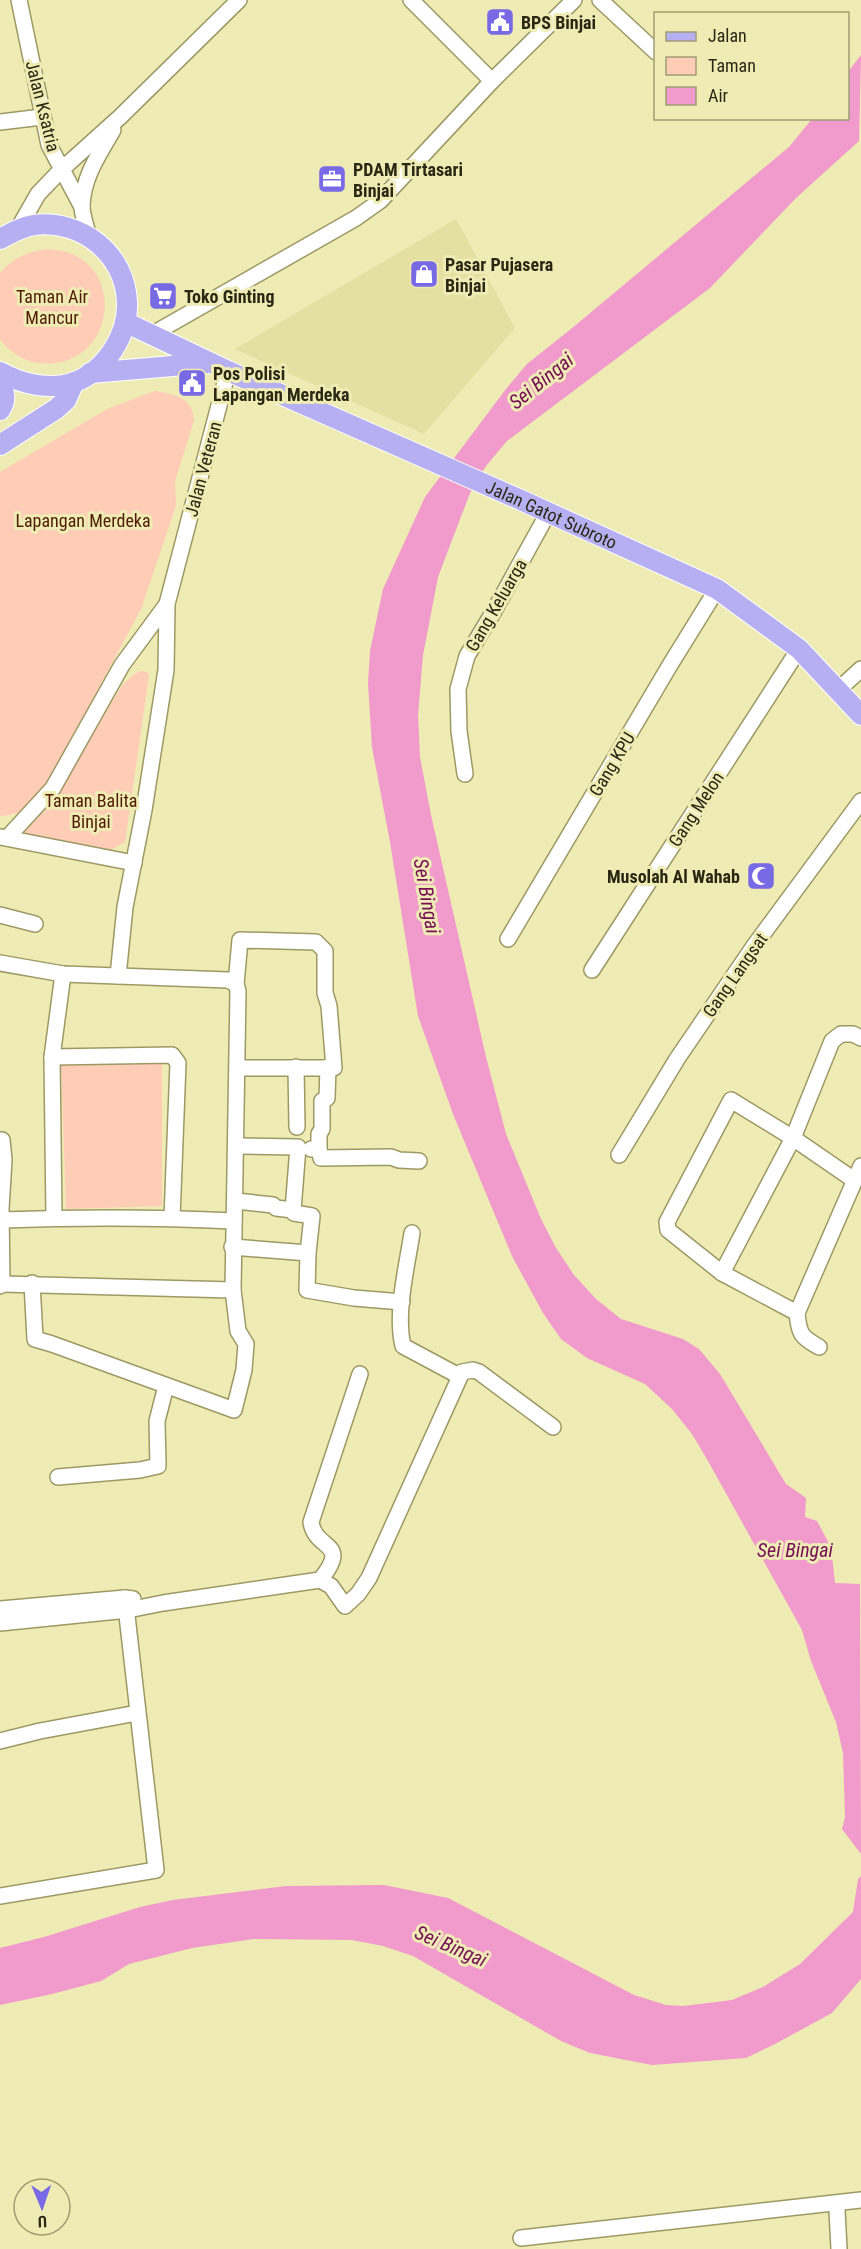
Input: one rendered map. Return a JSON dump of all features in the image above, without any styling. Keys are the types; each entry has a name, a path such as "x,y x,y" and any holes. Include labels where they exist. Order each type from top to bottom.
{"main road":[{"path":"0,238 18,229 47,224 62,225 88,234 117,265 124,283 127,303 125,322 113,351 82,378 66,400 56,409 0,445"},
{"name":"Jalan Gatot Subroto","path":"125,322 219,367 717,589 799,649 861,715"},
{"name":"Jalan Gatot Subroto","path":"0,372 27,384 54,386 82,378 219,367"},
{"path":"0,377 5,401 0,410"}],"street":[{"name":"Jalan Ksatria","path":"19,0 49,145 82,207"},
{"path":"18,229 38,194 61,170 120,117 239,0"},
{"path":"411,0 492,81"},
{"path":"151,335 356,218 380,201 492,81 574,0"},
{"path":"600,0 654,50"},
{"path":"0,122 42,117"},
{"path":"88,234 82,207 86,181 120,117"},
{"name":"Jalan Veteran","path":"167,604 177,567 219,367"},
{"name":"Gang Keluarga","path":"465,774 459,731 458,689 467,656 548,513"},
{"name":"Gang KPU","path":"508,939 717,589"},
{"path":"4,837 53,788 122,665 167,604"},
{"path":"118,976 125,907 144,810 166,670 167,604"},
{"name":"Gang Melon","path":"592,970 799,649"},
{"path":"839,690 861,669"},
{"name":"Gang Langsat","path":"619,1155 678,1059 754,945 861,801"},
{"path":"4,837 134,863"},
{"path":"0,915 35,924"},
{"path":"32,1283 35,1340 52,1344 234,1410 244,1370 246,1344 238,1331 233,1290 232,1247 237,1146 238,991 236,984 240,940 316,942 325,951 325,993 329,1006 334,1068 238,1068"},
{"path":"0,963 63,974 228,980 236,984"},
{"path":"54,1218 52,1057 63,974"},
{"path":"722,1273 793,1138 832,1041 841,1034 861,1038"},
{"path":"52,1057 172,1056 176,1058 178,1062 172,1218"},
{"path":"296,1067 297,1127"},
{"path":"328,1067 327,1098 322,1101 322,1130 319,1134 321,1158 391,1157 418,1161"},
{"path":"797,1313 722,1273 668,1230 667,1222 731,1100 793,1138 854,1180"},
{"path":"0,1140 2,1140 4,1160 1,1285 32,1283 233,1290"},
{"path":"237,1146 319,1149"},
{"path":"293,1210 298,1149"},
{"path":"819,1347 804,1339 798,1328 797,1313 861,1166"},
{"path":"236,1202 273,1205 276,1208 312,1216 307,1290 354,1298 402,1302"},
{"path":"1,1226 54,1218 172,1218 234,1221"},
{"path":"412,1233 402,1302 400,1336 402,1346 459,1376"},
{"path":"232,1247 308,1253"},
{"path":"0,1609 163,1603 320,1580 331,1586 345,1606 358,1594 369,1578 459,1376 466,1370 479,1372 553,1427"},
{"path":"320,1580 332,1563 333,1557 332,1551 315,1534 311,1522 360,1374"},
{"path":"58,1478 140,1470 158,1466 157,1421 166,1386"},
{"path":"0,1623 126,1604"},
{"path":"0,1896 156,1869 126,1604"},
{"path":"0,1741 137,1713"},
{"path":"522,2238 861,2200"},
{"path":"835,2204 839,2249"}],"shaded area":[{"name":"Pasar Pujasera Binjai","path":"456,219 515,328 424,434 235,349"}],"green space":[{"name":"Taman Air Mancur","path":"45,249 63,251 84,261 97,276 104,296 104,316 97,335 84,351 64,361 38,363 16,355 0,339 0,273 20,257"},
{"name":"Lapangan Merdeka","path":"155,391 182,398 190,407 194,421 175,481 176,506 141,609 46,786 22,811 0,816 0,472 109,408"},
{"name":"Taman Balita Binjai","path":"141,671 147,672 149,676 125,842 109,851 26,836 19,829 46,810 123,684"},
{"path":"162,1061 162,1206 66,1209 61,1063"}],"water":[{"name":"Sei Bingai","path":"861,55 859,141 796,198 710,288 507,441 486,466 470,493 438,577 423,655 418,715 420,757 431,815 486,1057 506,1134 541,1219 556,1248 574,1275 596,1299 621,1319 683,1339 699,1349 720,1374 786,1484 806,1498 805,1517 817,1521 831,1547 835,1583 860,1584 861,1854 842,1829 845,1817 843,1753 836,1722 811,1661 802,1630 708,1461 692,1434 672,1409 645,1384 587,1358 561,1339 543,1313 512,1256 453,1114 418,1016 372,747 368,683 370,651 383,589 425,497 506,389 527,364 789,147 811,120 849,120 849,71"},
{"name":"Sei Bingai","path":"861,1876 861,1979 832,2013 746,2058 652,2065 590,2053 561,2041 413,1956 383,1946 352,1940 254,1939 192,1948 129,1964 101,1981 0,2005 0,1948 44,1937 140,1907 173,1900 286,1886 384,1885 448,1898 634,1995 666,2005 683,2006 732,2000 763,1987 800,1964 853,1912 858,1879"}],"place":[{"name":"BPS Binjai","path":"500,22"},
{"name":"PDAM Tirtasari Binjai","path":"332,179"},
{"name":"Pasar Pujasera Binjai","path":"424,274"},
{"name":"Toko Ginting","path":"163,296"},
{"name":"Pos Polisi Lapangan Merdeka","path":"192,383"},
{"name":"Musolah Al Wahab","path":"761,876"}]}
